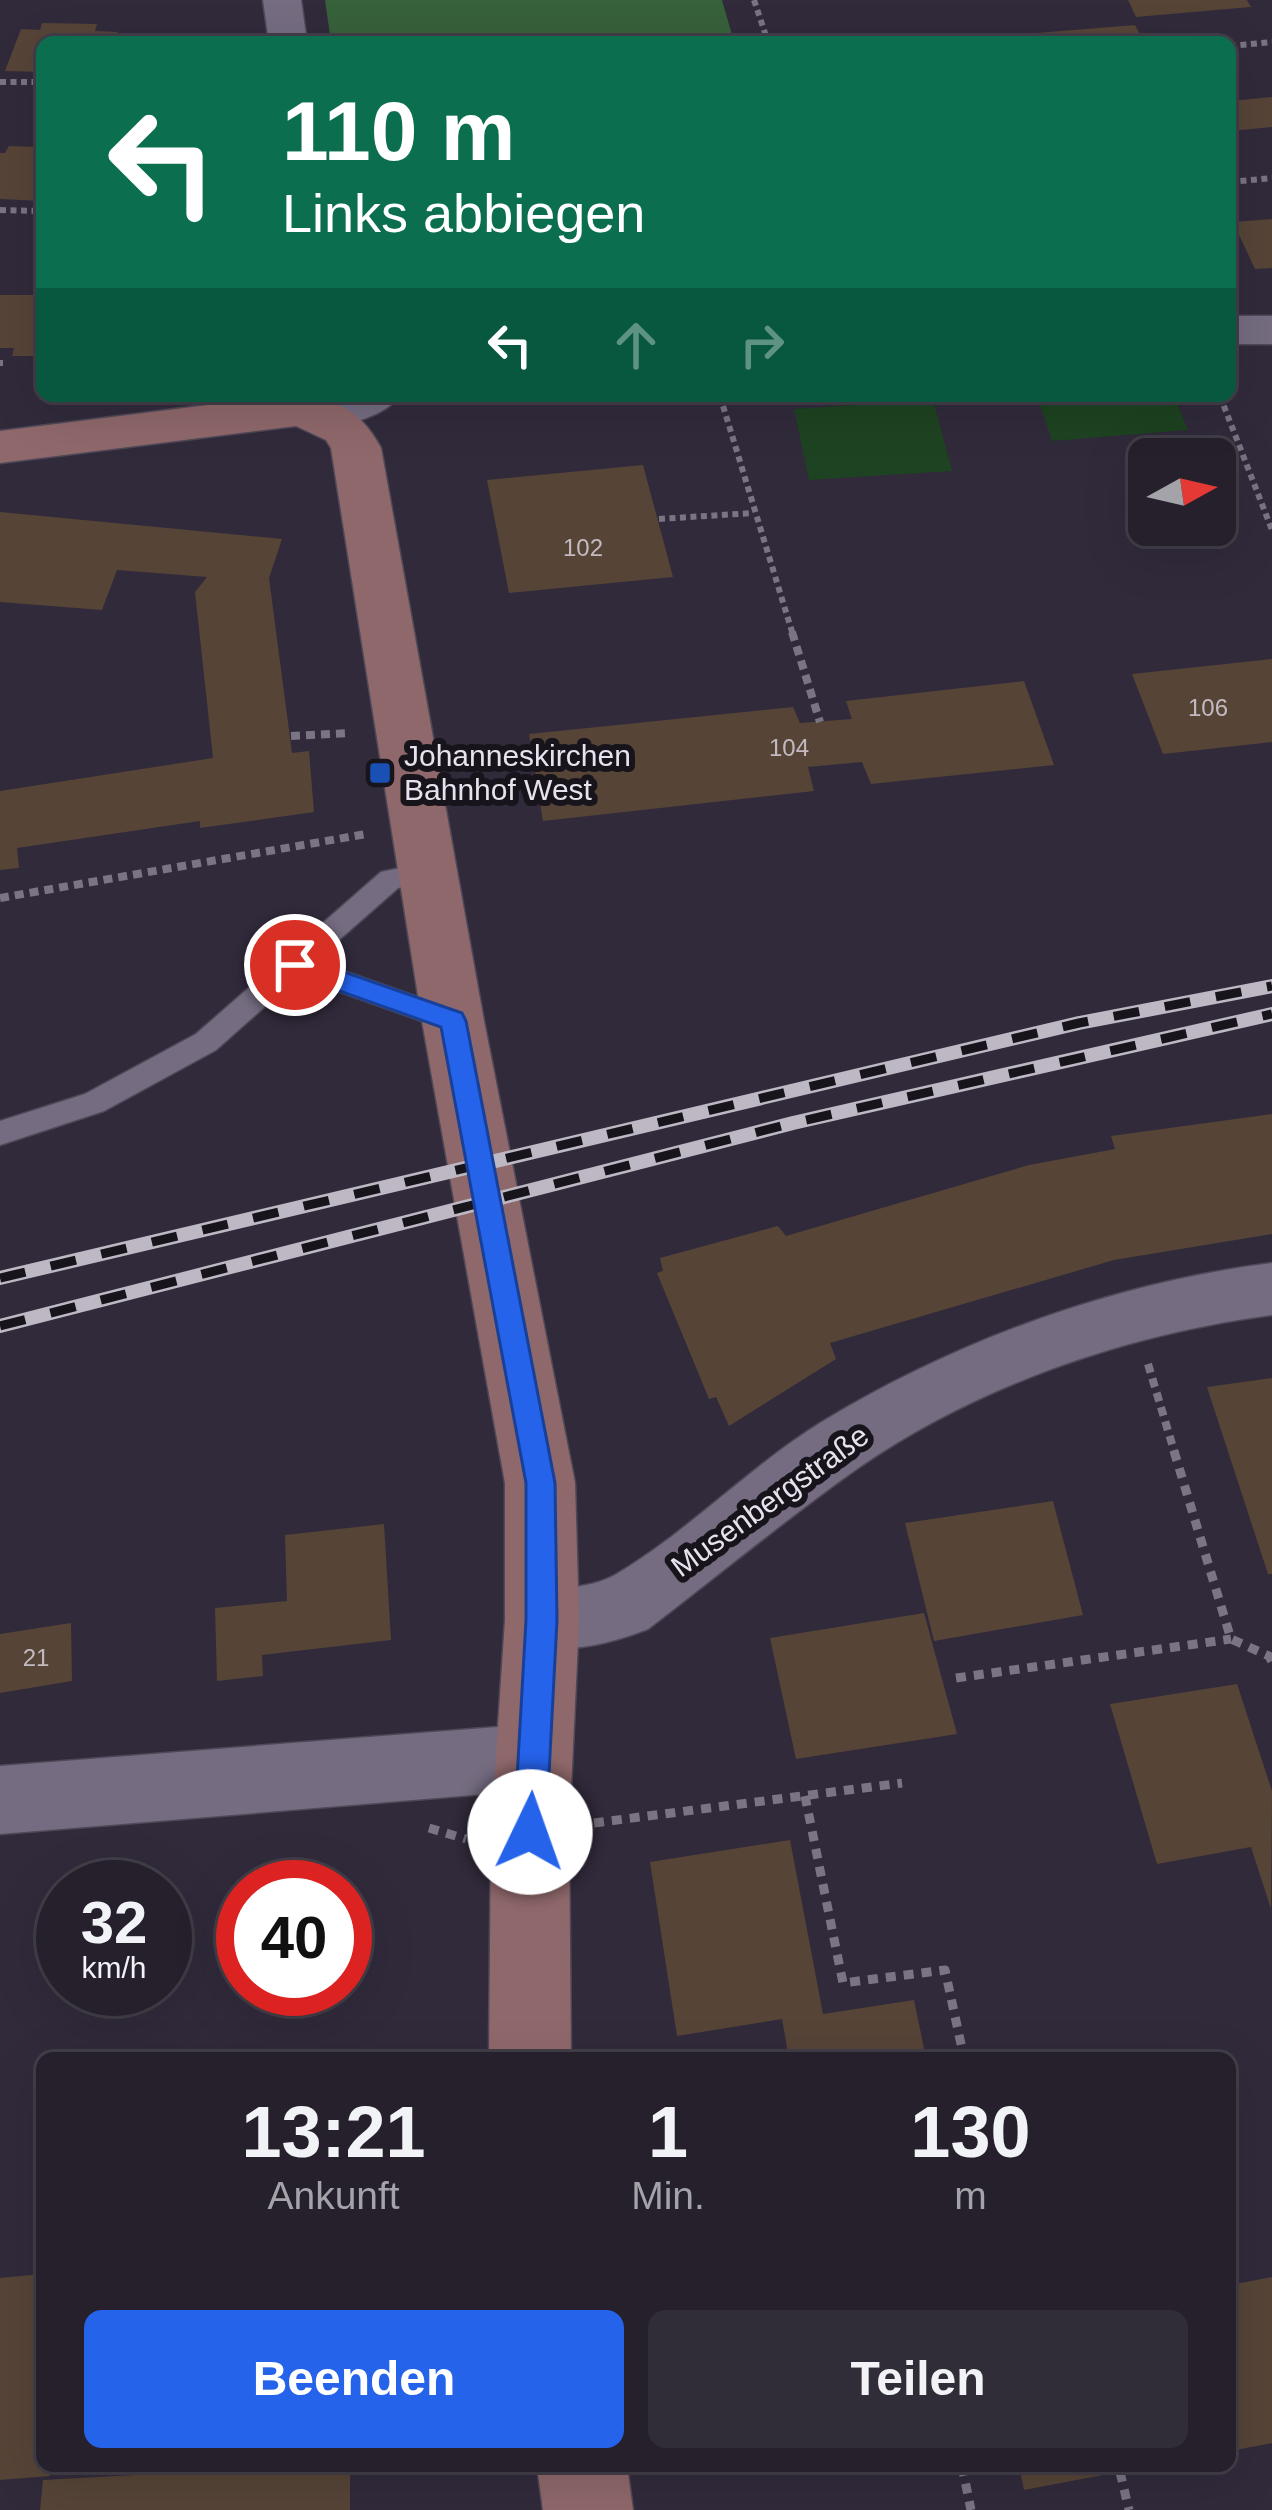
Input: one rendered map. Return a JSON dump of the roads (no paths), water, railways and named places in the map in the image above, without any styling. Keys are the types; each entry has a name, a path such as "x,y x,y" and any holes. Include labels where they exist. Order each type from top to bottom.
{"street":[{"path":"282,0 287,36"},
{"path":"1236,330 1272,329"},
{"path":"0,446 325,405 356,448 453,1021 541,1483 542,1620 530,2052"},
{"name":"Musenbergstraße","path":"542,1620 625,1607 840,1445 950,1384 1024,1351 1134,1317 1217,1296 1272,1289"},
{"path":"0,1800 276,1774 535,1757"},
{"path":"583,2472 588,2510"}],"lane":[{"path":"0,1133 94,1102 206,1042 425,848"},
{"path":"295,965 453,1021"}],"railway":[{"path":"0,1278 1079,1023 1272,986"},
{"path":"0,1326 793,1123 1272,1014"}],"place":[{"name":"Johanneskirchen Bahnhof West","path":"380,773"}]}
